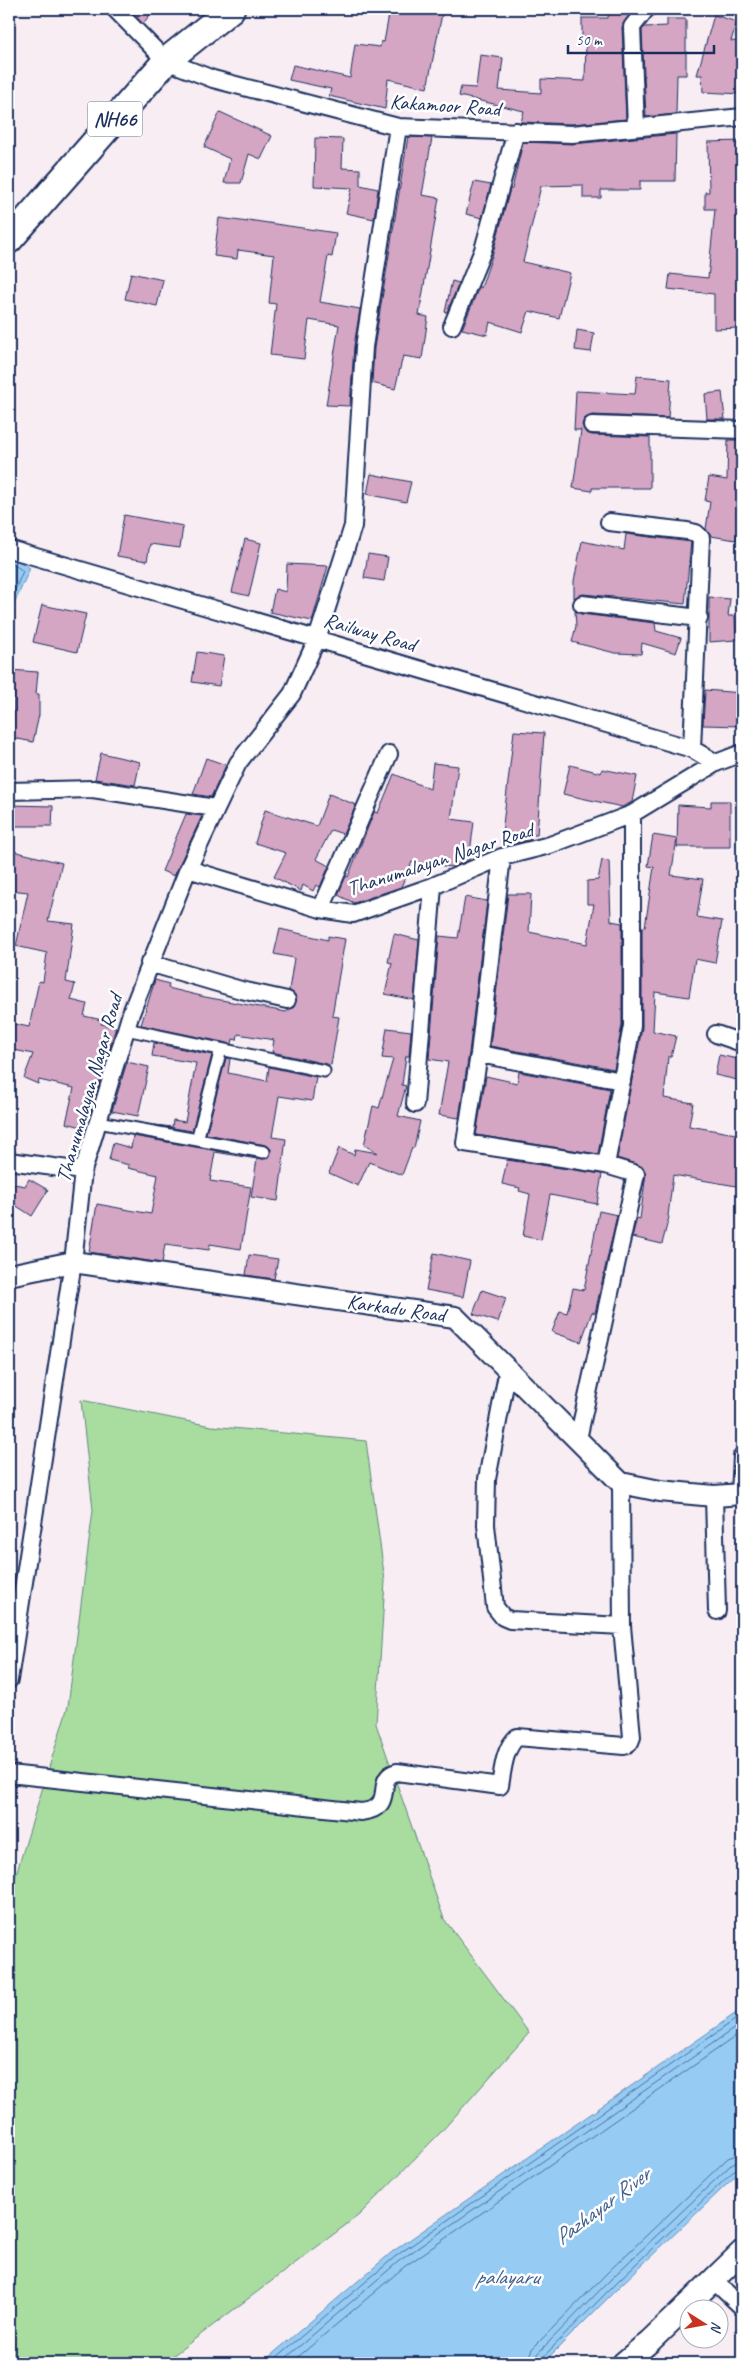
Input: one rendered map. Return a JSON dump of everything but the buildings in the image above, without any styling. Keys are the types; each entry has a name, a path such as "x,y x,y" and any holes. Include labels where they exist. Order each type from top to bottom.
{"highway":[{"name":"NH66","path":"9,240 166,61 231,9"}],"main road":[{"path":"624,2363 742,2252"}],"street":[{"name":"Kakamoor Road","path":"115,9 166,61 213,80 398,126 572,134 742,117"},
{"path":"636,127 632,27 646,9"},
{"path":"188,869 215,808 238,763 292,694 318,639 353,526 364,347 398,126"},
{"path":"452,326 483,250 516,131"},
{"path":"592,425 742,430"},
{"path":"608,522 687,531 696,533 701,538 692,749"},
{"name":"Railway Road","path":"9,549 692,749 716,763"},
{"path":"582,604 699,618"},
{"path":"321,909 390,754"},
{"name":"Thanumalayan Nagar Road","path":"73,1262 83,1171 126,1029 149,963 188,869 321,909 353,914 433,886 502,858 550,845 632,814 716,763 742,754"},
{"path":"9,791 93,789 215,808"},
{"path":"606,1165 632,1026 632,814"},
{"path":"502,858 479,1054 465,1143 606,1165 636,1174 578,1439"},
{"path":"415,1104 433,886"},
{"path":"149,963 241,990 287,1000"},
{"path":"126,1029 324,1071"},
{"path":"716,1034 742,1043"},
{"path":"197,1140 220,1049"},
{"path":"479,1054 622,1081"},
{"path":"98,1122 264,1152"},
{"path":"9,1160 83,1171"},
{"path":"9,1680 73,1262"},
{"name":"Karkadu Road","path":"9,1275 73,1262 455,1317 621,1483"},
{"path":"508,1369 487,1479 486,1525 495,1607 502,1617 510,1620 622,1626"},
{"path":"9,1774 361,1812 377,1809 381,1804 387,1778 391,1773 397,1772 500,1786 506,1754 517,1737 624,1746 630,1742 632,1736 622,1626 621,1483 660,1491 714,1496 741,1494 742,1456"},
{"path":"714,1496 717,1611"},
{"path":"712,2280 742,2307"}],"green space":[{"path":"81,1400 211,1426 366,1441 385,1581 376,1724 444,1919 529,2033 440,2133 359,2215 163,2363 9,2363 9,1897 68,1706 93,1510"}],"water":[{"path":"9,555 30,568 12,609 9,622"},
{"name":"palayaru","path":"742,2009 742,2170 623,2283 543,2363 262,2363 392,2252"}],"water label":[{"name":"Pazhayar River","path":"602,2206"}]}
